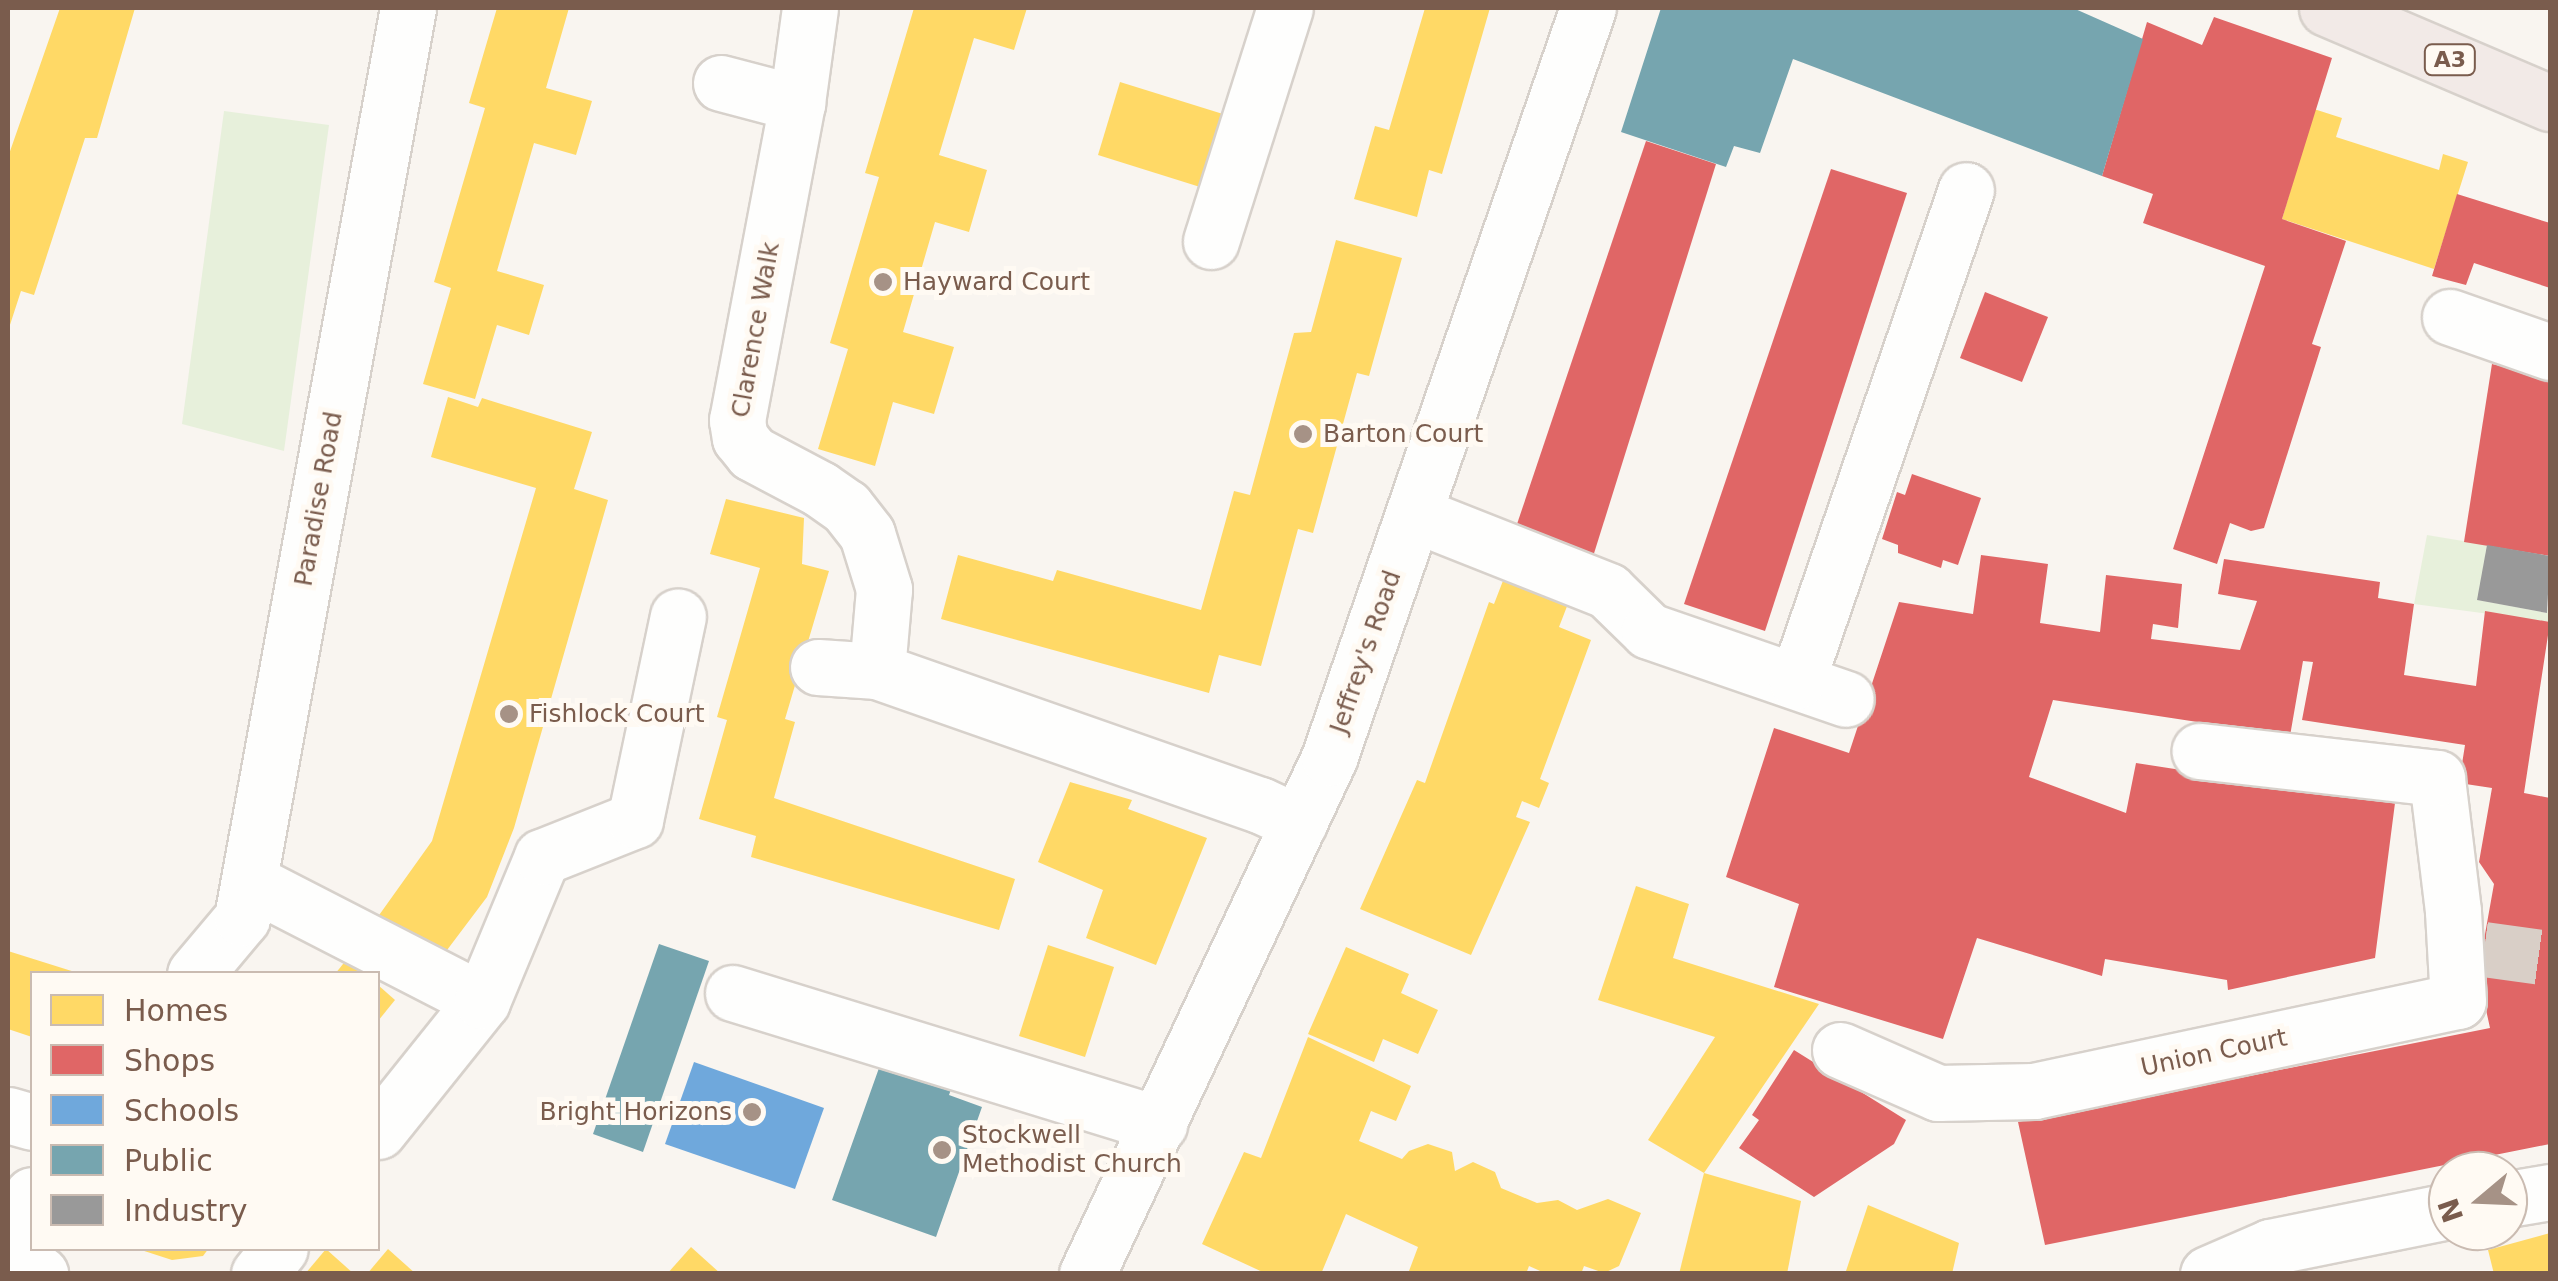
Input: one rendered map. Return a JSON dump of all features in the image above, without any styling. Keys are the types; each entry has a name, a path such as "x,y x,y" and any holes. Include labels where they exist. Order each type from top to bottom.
{"highway":[{"name":"A3","path":"2344,11 2550,103"}],"street":[{"name":"Paradise Road","path":"198,971 242,918 408,8"},
{"name":"Clarence Walk","path":"810,8 797,103 737,420 740,438 752,453 846,507 866,534 884,589 877,671"},
{"path":"1211,240 1284,8"},
{"name":"Jeffrey's Road","path":"1104,1269 1158,1124 1329,758 1588,8"},
{"path":"721,83 797,103"},
{"path":"1414,514 1608,591 1649,631 1821,690 1966,190"},
{"path":"2450,317 2550,352"},
{"path":"380,1128 482,1001 542,857 635,820 678,616"},
{"path":"818,668 877,671 1260,805 1299,823"},
{"name":"Union Court","path":"1840,1050 1938,1093 2034,1090 2458,1002 2469,930 2437,778 2200,751"},
{"path":"249,881 482,1001"},
{"path":"733,994 1158,1124"},
{"path":"30,1202 11,1264 40,1274"},
{"path":"2208,1274 2270,1248 2428,1215"},
{"path":"258,1274 277,1251"}],"green space":[{"path":"224,111 329,125 284,451 182,424"},
{"path":"2427,535 2487,545 2478,600 2547,613 2550,596 2550,622 2414,604"}],"building: Homes":[{"path":"60,8 135,8 97,138 85,138 34,295 21,291 8,331 8,157"},
{"path":"497,8 569,8 546,88 592,101 576,155 534,143 497,271 544,285 529,335 497,325 475,399 423,384 451,288 434,282 485,108 469,103"},
{"name":"Hayward Court","path":"914,8 1027,8 1014,50 974,38 939,155 987,170 969,232 935,222 903,332 954,347 934,414 893,402 875,466 818,449 848,349 830,343 879,177 865,173"},
{"path":"1425,8 1490,8 1442,174 1429,170 1417,217 1354,199 1375,126 1389,130"},
{"path":"1120,82 1239,119 1216,192 1098,155"},
{"path":"2314,109 2342,118 2336,137 2439,170 2443,154 2468,162 2434,269 2282,219"},
{"name":"Barton Court","path":"1336,240 1402,258 1369,376 1357,373 1313,533 1298,529 1261,666 1219,655 1209,693 941,619 958,555 1053,581 1057,570 1201,610 1234,491 1250,495 1294,333 1311,332"},
{"name":"Fishlock Court","path":"448,397 478,407 482,398 592,432 574,489 608,500 514,828 487,897 435,966 377,918 432,841 536,488 431,457"},
{"path":"726,499 804,518 802,564 829,571 785,719 795,722 774,798 1015,879 999,930 751,857 756,836 699,819 727,720 717,717 760,568 710,554"},
{"path":"1506,573 1571,596 1559,627 1591,640 1540,779 1549,783 1539,808 1522,801 1516,817 1530,822 1471,955 1360,909 1417,780 1425,783 1489,602 1494,604"},
{"path":"1070,782 1132,800 1128,809 1207,838 1156,965 1086,938 1103,890 1038,862"},
{"path":"1636,886 1689,904 1673,958 1819,1004 1704,1173 1648,1140 1715,1037 1598,1000"},
{"path":"1048,945 1114,967 1085,1057 1019,1036"},
{"path":"1346,947 1409,974 1401,993 1438,1010 1418,1054 1383,1039 1374,1062 1308,1034"},
{"path":"8,951 72,971 30,971 30,1036 8,1029"},
{"path":"347,959 361,971 337,971"},
{"path":"380,987 395,1000 380,1019"},
{"path":"1308,1037 1411,1086 1396,1121 1371,1111 1359,1141 1402,1159 1409,1151 1428,1144 1452,1152 1455,1171 1473,1162 1495,1172 1501,1188 1537,1203 1558,1200 1577,1210 1608,1199 1641,1213 1619,1266 1604,1273 1584,1266 1581,1274 1547,1274 1529,1266 1526,1274 1415,1274 1409,1271 1418,1247 1346,1214 1321,1274 1267,1274 1202,1244 1244,1152 1261,1158"},
{"path":"1704,1173 1801,1201 1787,1274 1679,1274"},
{"path":"1868,1205 1959,1243 1952,1274 1845,1274"},
{"path":"2550,1233 2550,1274 2494,1274 2488,1251 2528,1251 2528,1239"},
{"path":"691,1247 721,1274 667,1274"},
{"path":"388,1249 416,1274 367,1274"},
{"path":"144,1251 207,1251 203,1256 172,1260"},
{"path":"328,1251 354,1274 305,1274"}],"building: Shops":[{"path":"2214,17 2332,58 2282,219 2346,241 2312,344 2321,347 2264,528 2251,531 2230,523 2217,564 2173,549 2265,266 2143,223 2153,194 2102,176 2147,22 2202,45"},
{"path":"1646,141 1716,164 1591,563 1513,536"},
{"path":"1831,169 1907,193 1765,631 1684,604"},
{"path":"2457,194 2550,223 2550,288 2474,263 2466,285 2432,276"},
{"path":"1985,292 2048,317 2022,382 1960,358"},
{"path":"2492,364 2550,377 2550,556 2464,542"},
{"path":"1912,474 1981,498 1958,565 1943,560 1941,568 1898,553 1898,545 1882,539 1897,492 1905,495"},
{"path":"1981,555 2048,564 2040,623 2100,632 2106,575 2182,584 2178,628 2153,624 2151,639 2240,650 2257,601 2218,594 2224,559 2380,582 2378,598 2414,604 2404,675 2476,686 2485,611 2550,622 2524,793 2550,798 2550,1144 2515,1151 2428,1151 2428,1168 2045,1245 2018,1122 2490,1028 2478,973 2494,884 2479,862 2492,788 2459,783 2465,745 2302,720 2313,662 2303,661 2290,736 2053,700 2029,777 2126,813 2136,763 2395,803 2375,958 2228,990 2227,980 2105,959 2102,976 1977,938 1943,1039 1774,987 1799,904 1726,877 1774,728 1849,753 1899,602 1973,614"},
{"path":"2500,558 2550,566 2544,603 2494,595"},
{"path":"1794,1050 1906,1120 1894,1144 1814,1197 1739,1148 1759,1120 1752,1115"}],"building: Schools":[{"path":"694,1062 824,1108 795,1189 665,1144"}],"building: Public":[{"path":"1661,8 2073,8 2143,39 2102,176 1793,59 1760,153 1734,146 1726,167 1621,132"},
{"path":"659,944 709,961 643,1152 593,1134"},
{"path":"898,1055 956,1075 949,1095 982,1107 936,1237 832,1200 879,1068 892,1073"}],"building: Industry":[{"path":"2487,545 2550,556 2547,613 2477,600"}],"tunnel":[{"path":"2484,949 2550,958"}],"place":[{"name":"Hayward Court","path":"883,282"},
{"name":"Barton Court","path":"1303,434"},
{"name":"Fishlock Court","path":"509,714"},
{"name":"Bright Horizons","path":"752,1112"},
{"name":"Stockwell Methodist Church","path":"942,1150"}]}
